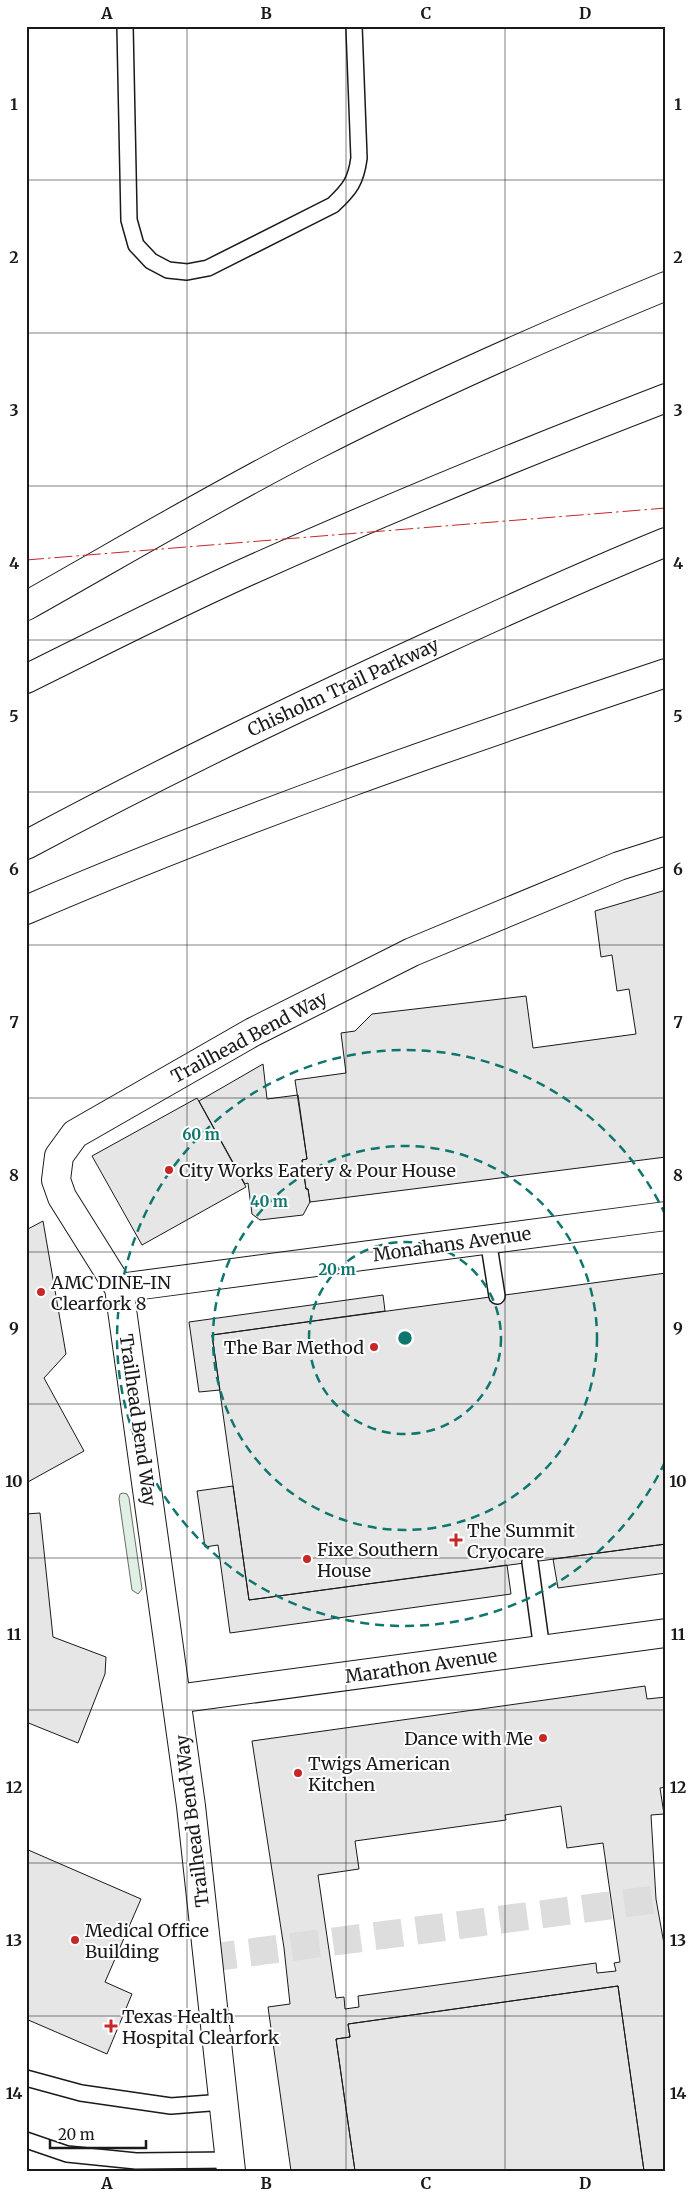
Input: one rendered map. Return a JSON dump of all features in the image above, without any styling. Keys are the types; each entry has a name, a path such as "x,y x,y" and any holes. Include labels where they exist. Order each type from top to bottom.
{"main road":[{"path":"26,606 208,502 314,446 417,395 542,338 666,286"},
{"path":"26,679 249,571 355,524 562,438 666,398"},
{"name":"Chisholm Trail Parkway","path":"26,845 211,749 333,690 571,580 666,542"},
{"path":"26,910 172,849 292,803 666,673"},
{"name":"Trailhead Bend Way","path":"231,2166 191,1806 119,1288 62,1197 56,1180 59,1156 75,1134 253,1032 412,952 618,866 666,850"},
{"name":"Monahans Avenue","path":"119,1288 666,1216"},
{"name":"Marathon Avenue","path":"176,1699 666,1633"}],"lane":[{"path":"125,26 129,220 136,245 151,261 168,270 187,272 208,268 334,205 348,191 357,175 359,158 354,26"},
{"path":"488,1240 497,1296"},
{"path":"530,1562 542,1650"},
{"path":"26,2078 81,2093 171,2106 223,2102"},
{"path":"26,2140 67,2154 136,2162 231,2166"}],"green space":[{"path":"120,1494 127,1494 129,1498 142,1589 138,1594 132,1590 119,1499"}],"building":[{"path":"666,890 666,1157 310,1202 302,1160 307,1159 295,1080 346,1073 341,1033 355,1031 372,1014 526,996 533,1048 636,1034 629,989 617,991 612,955 601,957 595,911"},
{"path":"263,1064 267,1099 298,1095 307,1159 302,1160 310,1202 303,1215 260,1220 252,1214 248,1183 245,1184 199,1101"},
{"name":"City Works Eatery & Pour House","path":"197,1098 246,1187 142,1245 92,1156"},
{"name":"AMC DINE-IN Clearfork 8","path":"43,1221 66,1354 44,1378 84,1451 26,1483 26,1230"},
{"path":"666,1273 666,1544 249,1600 212,1335"},
{"path":"383,1295 385,1311 212,1335 220,1390 199,1392 189,1322"},
{"path":"233,1486 249,1600 507,1565 511,1594 230,1633 218,1545 205,1547 197,1491"},
{"path":"40,1513 53,1637 106,1657 105,1674 78,1743 26,1722 26,1514"},
{"path":"666,1544 666,1573 558,1588 553,1559"},
{"path":"645,1686 647,1699 666,1697 666,1787 660,1788 664,1814 651,1815 656,1899 666,1955 666,2171 644,2171 618,1986 348,2024 350,2037 336,2039 355,2171 291,2171 268,2007 290,2004 284,1948 252,1741","holes":["561,1806 567,1848 603,1843 620,1962 614,1963 616,1971 597,1973 596,1963 358,1996 359,2007 345,2009 344,1997 336,1998 318,1875 359,1869 355,1841 506,1820 505,1815"]},
{"name":"Medical Office Building","path":"26,1849 141,1899 105,1982 132,1994 107,2054 26,2019"},
{"path":"618,1986 644,2171 355,2171 336,2039 350,2037 348,2024"}],"tunnel":[{"path":"208,1958 666,1898"}],"power":[{"path":"26,560 666,508"}],"place":[{"name":"City Works Eatery & Pour House","path":"169,1170"},
{"name":"AMC DINE-IN Clearfork 8","path":"41,1292"},
{"name":"The Bar Method","path":"374,1347"},
{"name":"The Summit Cryocare","path":"456,1540"},
{"name":"Fixe Southern House","path":"307,1559"},
{"name":"Dance with Me","path":"543,1738"},
{"name":"Twigs American Kitchen","path":"298,1773"},
{"name":"Medical Office Building","path":"75,1940"},
{"name":"Texas Health Hospital Clearfork","path":"111,2026"}]}
